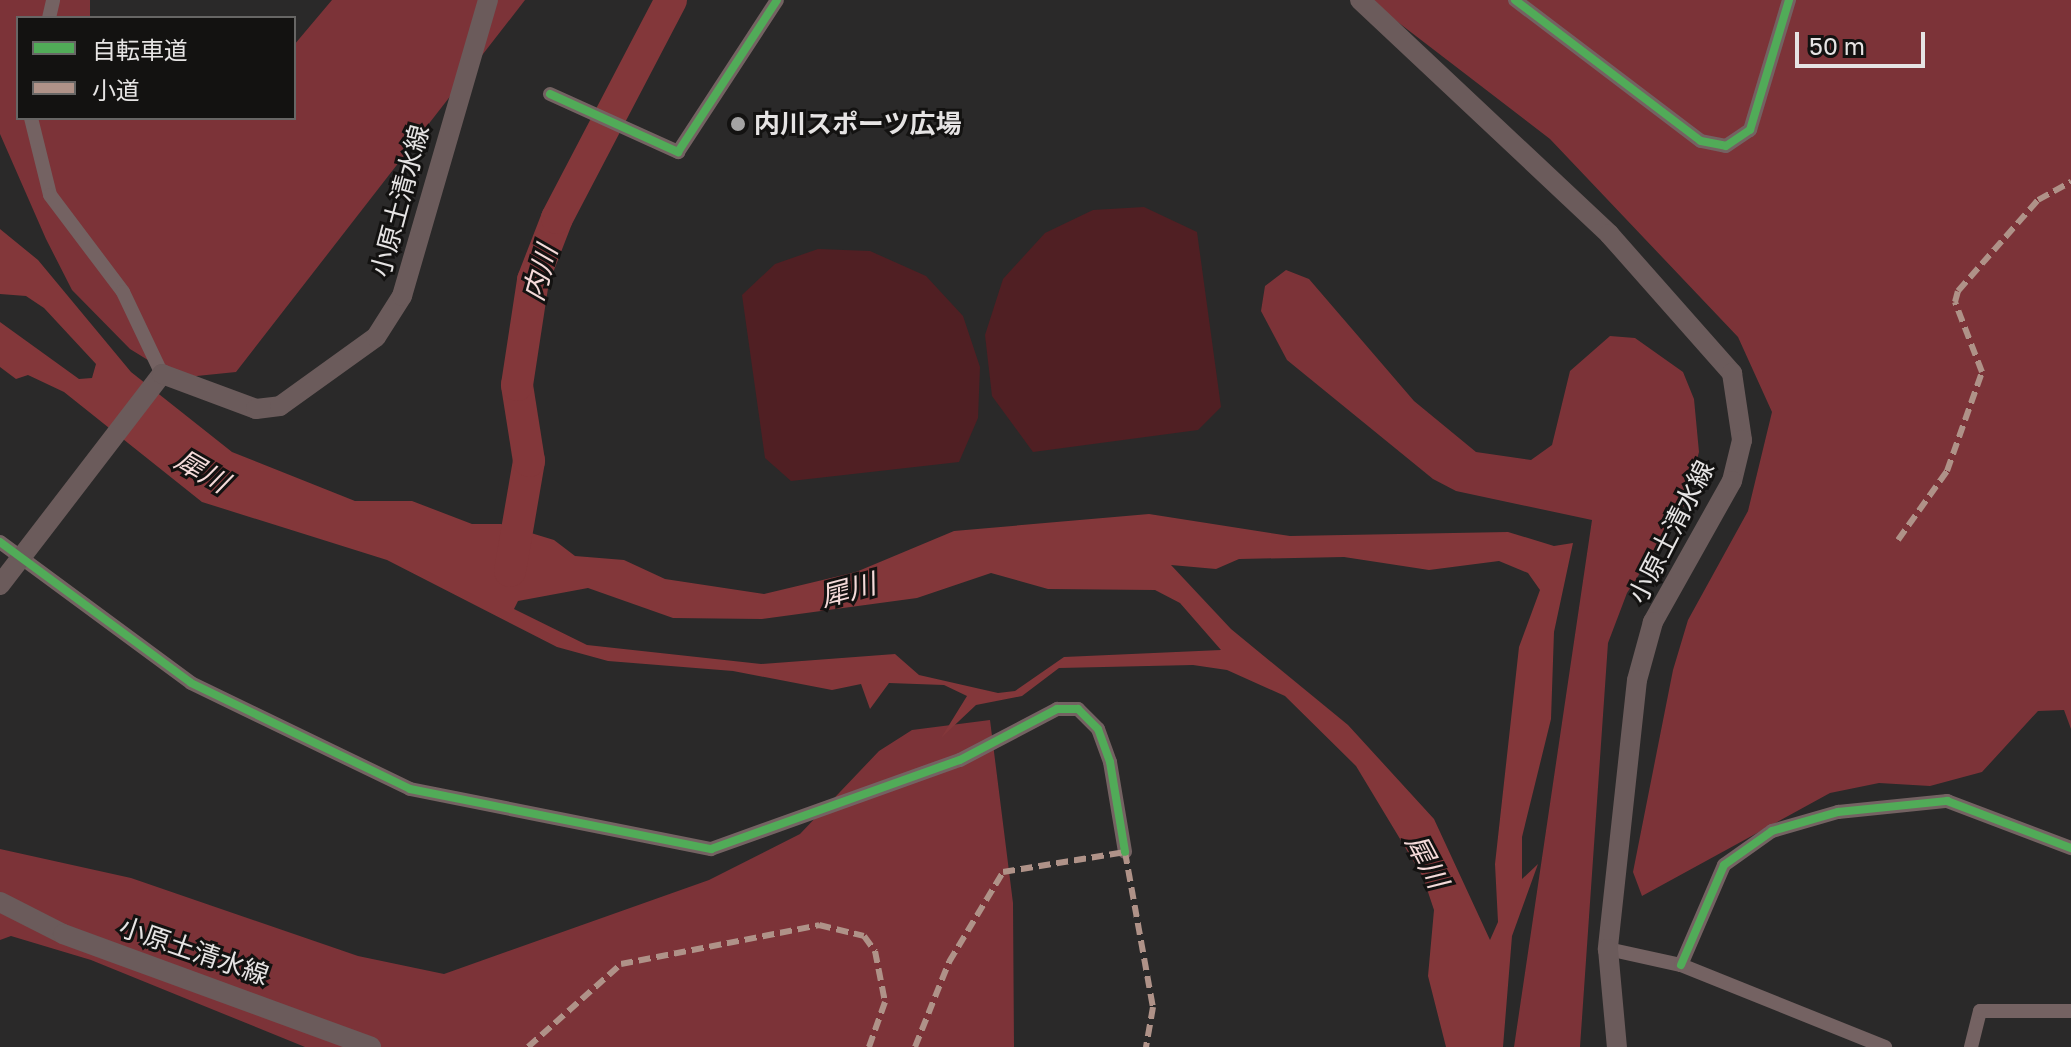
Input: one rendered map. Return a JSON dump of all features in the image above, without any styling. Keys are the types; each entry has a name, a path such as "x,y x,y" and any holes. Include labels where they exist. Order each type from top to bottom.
{"main road":[{"name":"小原土清水線","path":"159,377 256,409 280,406 376,337 402,296 488,0"},
{"name":"小原土清水線","path":"1360,0 1609,234 1732,373 1742,440 1732,481 1653,622 1637,680 1608,949 1617,1047"},
{"path":"0,585 159,377"},
{"name":"小原土清水線","path":"0,902 63,934 371,1047"}],"street":[{"path":"550,94 678,152 777,0"},
{"path":"1515,0 1701,141 1726,146 1750,130 1789,0"},
{"path":"31,120 50,195 123,292 159,377"},
{"path":"0,542 191,683 410,789 677,846 711,849 960,760 1057,709 1078,709 1098,729 1110,762 1125,852"},
{"path":"1681,965 1724,865 1772,831 1838,812 1947,801 2071,848"},
{"path":"1608,949 1681,965 1885,1047"},
{"path":"1971,1047 1980,1011 2071,1011"}],"shaded area":[{"path":"0,0 90,0 90,16 16,16 16,120 296,120 296,43 332,0 525,0 236,372 177,378 130,349 72,290 0,134"},
{"path":"1369,0 2071,0 2071,729 2064,710 2038,711 1982,772 1930,786 1879,783 1830,793 1642,896 1633,872 1673,670 1688,620 1748,511 1772,412 1738,337 1550,139"},
{"path":"1144,207 1197,232 1221,407 1198,430 1033,452 992,396 985,335 1003,279 1045,233 1093,210"},
{"path":"818,249 870,251 926,276 963,316 980,367 978,418 959,462 791,481 765,458 742,295 775,264"},
{"path":"1286,270 1309,279 1414,401 1476,452 1531,460 1552,445 1570,371 1610,336 1635,338 1683,372 1694,399 1699,452 1685,504 1627,593 1608,643 1580,1047 1514,1047 1592,520 1456,491 1433,479 1287,360 1261,311 1265,286"},
{"path":"990,720 1013,903 1014,1047 305,1047 91,960 11,936 0,940 0,849 131,878 358,956 444,974 709,880 800,834 879,751 912,730"}],"water":[{"name":"犀川","path":"0,229 38,260 131,372 232,452 355,501 412,501 472,524 501,524 554,540 575,556 624,560 665,579 764,594 856,572 954,531 1149,514 1290,536 1508,532 1554,546 1573,543 1554,632 1551,719 1522,837 1522,879 1538,864 1512,936 1503,1047 1446,1047 1428,976 1434,910 1423,877 1356,766 1285,696 1227,670 1193,665 1059,668 1022,696 976,705 941,738 967,696 944,685 889,683 870,709 861,684 832,690 733,671 608,661 557,647 387,560 202,502 64,392 28,375 16,379 0,367 0,322 79,379 92,378 96,364 44,308 26,296 0,294","holes":["1344,557 1429,570 1499,561 1528,573 1540,590 1519,647 1495,864 1498,922 1490,940 1434,819 1348,725 1231,629 1171,565 1216,569 1239,559","991,573 1048,589 1155,590 1180,603 1221,650 1064,657 1015,691 998,693 919,675 895,654 761,664 587,645 514,609 518,601 588,588 673,618 762,619 917,598"]}],"waterway":[{"name":"内川","path":"510,571 529,461 517,385 533,280 557,218 671,0"}],"marked path":[{"path":"1898,540 1947,471 1982,372 1955,302 1958,291 2038,200 2071,182"},
{"path":"915,1047 949,962 1003,872 1125,852 1153,1007 1146,1047"},
{"path":"528,1047 621,964 819,925 864,936 875,951 885,1002 869,1047"}],"cycle path":[{"path":"550,94 678,152 777,0"},
{"path":"1515,0 1701,141 1726,146 1750,130 1789,0"},
{"path":"0,542 191,683 410,789 711,849 960,760 1057,709 1078,709 1098,729 1110,762 1125,852"},
{"path":"1681,965 1724,865 1772,831 1838,812 1947,801 2071,848"}],"place":[{"name":"内川スポーツ広場","path":"738,124"}]}
